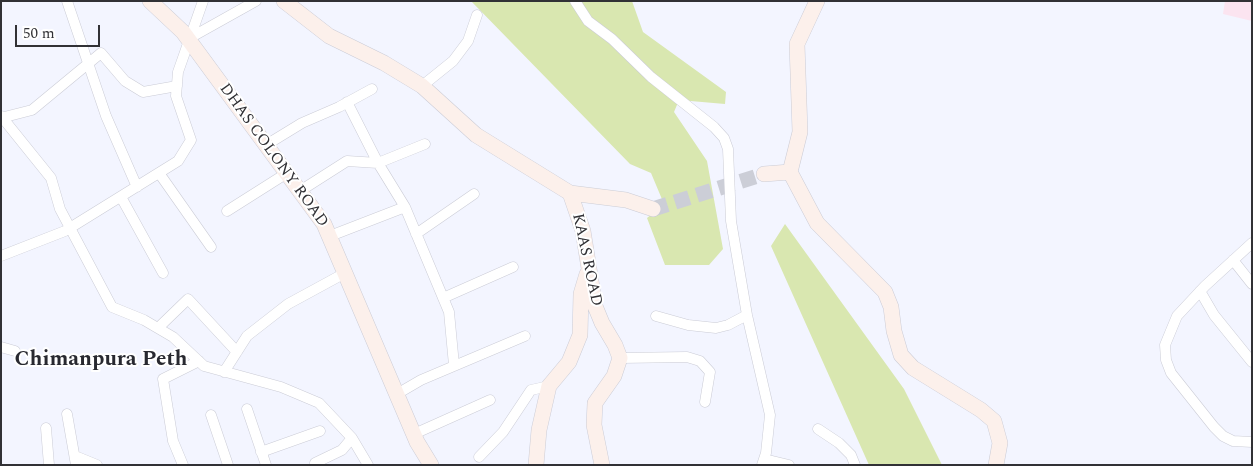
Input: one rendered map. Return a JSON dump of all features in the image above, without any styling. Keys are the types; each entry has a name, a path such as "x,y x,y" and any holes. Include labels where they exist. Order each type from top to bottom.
{"main road":[{"name":"DHAS COLONY ROAD","path":"150,1 188,39 324,224 414,434 431,465"},
{"path":"284,1 329,36 384,63 422,86 476,135 570,193 626,200 653,209"},
{"path":"817,1 797,44 800,132 790,172 817,223 885,292 891,307 894,332 901,355 913,368 959,395 994,422 1000,443 996,465"},
{"path":"764,174 790,172"},
{"name":"KAAS ROAD","path":"570,193 583,231 594,306 620,358"},
{"path":"536,465 539,430 549,386 569,362 580,335 581,294 588,268"},
{"path":"602,465 594,425 595,403 614,376 620,358"}],"street":[{"path":"67,1 106,116 137,187"},
{"path":"1,256 72,227 178,162 191,140 176,96 178,72 188,39 203,1"},
{"path":"188,39 256,1"},
{"path":"575,1 588,21 612,39 651,78 714,127 724,138 728,149 731,221 747,314 770,414 763,462 789,465"},
{"path":"422,86 458,54 468,41 478,16"},
{"path":"177,86 143,92 125,81 101,53 32,110 2,117 51,178 60,209 72,227 112,307 173,337 204,366 281,387 319,403 352,438 368,465"},
{"path":"266,145 302,123 372,90"},
{"path":"347,102 378,163 405,208 449,312 454,365"},
{"path":"300,190 347,161 378,163 424,144"},
{"path":"159,173 211,247"},
{"path":"227,211 287,173"},
{"path":"416,234 474,194"},
{"path":"121,197 163,273"},
{"path":"330,236 405,208"},
{"path":"1252,242 1200,291 1177,316 1170,328 1165,345 1166,360 1171,373 1219,431 1233,441 1252,442"},
{"path":"1233,260 1252,284"},
{"path":"443,298 512,267"},
{"path":"224,372 247,336 288,304 345,273"},
{"path":"1200,291 1214,315 1252,362"},
{"path":"158,328 188,299 237,352"},
{"path":"656,316 688,325 716,328 728,325 747,314"},
{"path":"397,394 454,365 524,336"},
{"path":"1,347 15,351"},
{"path":"620,358 686,357 700,361 710,372 705,402"},
{"path":"182,465 173,441 163,379 199,360"},
{"path":"479,457 503,432 531,390 549,386"},
{"path":"414,434 490,400"},
{"path":"247,409 266,465"},
{"path":"67,414 76,460 97,465"},
{"path":"211,415 228,465"},
{"path":"46,428 48,465"},
{"path":"818,429 839,443 851,455 855,465"},
{"path":"261,452 320,431"},
{"path":"316,465 315,463 342,450 352,438"}],"shaded area":[{"path":"1225,1 1252,1 1252,21 1223,14"}],"green space":[{"path":"471,1 632,1 643,32 726,92 725,104 679,100 674,112 707,161 723,249 709,265 665,265 647,218 664,204 651,173 630,164"},
{"path":"785,224 904,389 942,465 869,465 771,246"}],"tunnel":[{"path":"653,209 764,174"}],"district":[{"name":"Chimanpura Peth","path":"101,361"}]}
